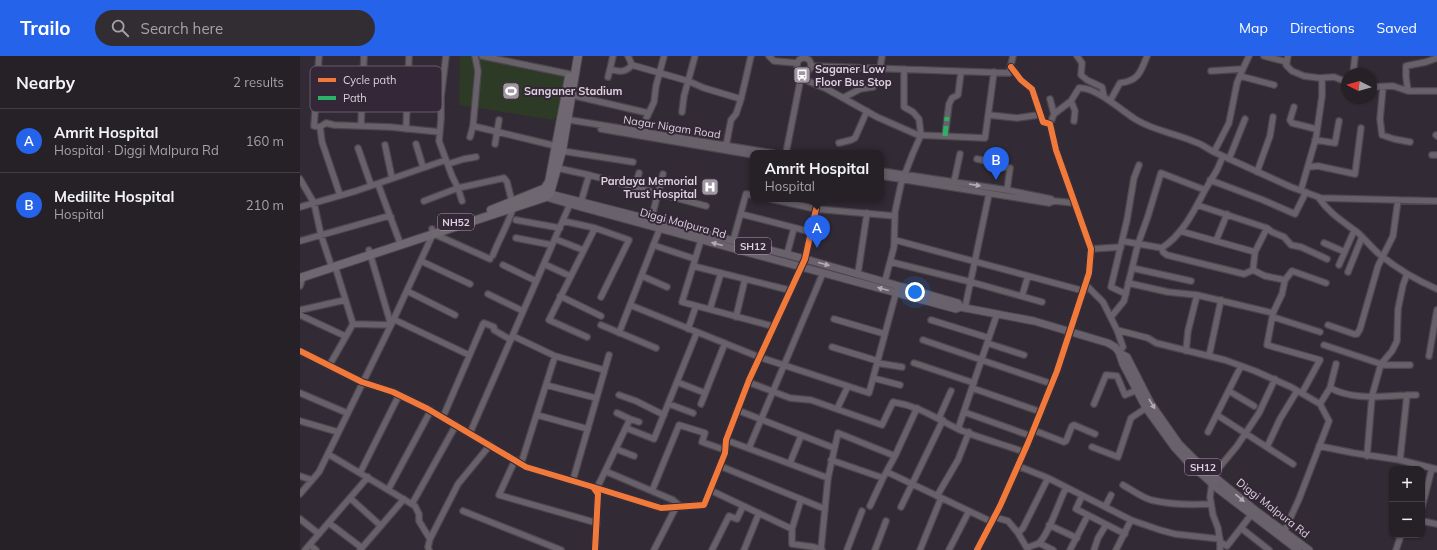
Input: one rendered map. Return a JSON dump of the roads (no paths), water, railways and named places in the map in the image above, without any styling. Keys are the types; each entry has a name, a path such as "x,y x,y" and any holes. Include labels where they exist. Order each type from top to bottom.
{"highway":[{"path":"545,192 557,168 573,56"},
{"path":"564,121 571,95 578,56"},
{"path":"545,192 559,148"},
{"name":"NH52","path":"301,275 433,232 545,192"},
{"name":"NH52","path":"370,252 399,240 433,232"}],"main road":[{"name":"Diggi Malpura Rd","path":"545,192 858,273 958,303 963,307 1034,321 1070,330 1108,343 1122,354 1151,404 1179,444 1212,479 1251,515 1298,550"},
{"name":"Diggi Malpura Rd","path":"545,192 570,204 956,309 963,307"},
{"name":"Diggi Malpura Rd","path":"1122,354 1121,360 1146,408 1175,448 1187,461 1309,550"}],"street":[{"path":"318,66 319,56"},
{"path":"364,56 364,66"},
{"path":"409,56 409,66"},
{"path":"442,89 446,56"},
{"path":"470,137 473,126 478,71 475,56"},
{"path":"482,56 570,74"},
{"path":"608,77 613,56"},
{"path":"628,56 632,65 688,81 704,88 741,99"},
{"path":"645,132 646,119 654,102 659,73 664,56"},
{"path":"682,112 695,56"},
{"path":"726,146 732,120 736,114 741,99 750,56"},
{"path":"769,56 774,61 798,63"},
{"path":"880,68 882,56"},
{"path":"812,66 1009,73 1013,56"},
{"path":"1077,56 1082,63 1081,75 1087,80 1102,87 1104,96"},
{"path":"1110,101 1120,83 1132,80 1140,72 1147,56"},
{"path":"1214,152 1218,148 1232,117 1240,76 1249,56"},
{"path":"1264,56 1288,59 1286,65 1292,71 1304,76 1322,78 1334,77 1341,80"},
{"path":"1354,68 1355,56"},
{"path":"812,66 807,57 801,59 798,63 798,69 802,75 877,117 918,135 986,138 994,72"},
{"path":"1408,90 1406,66 1437,58"},
{"path":"610,70 620,72 628,70 632,65"},
{"path":"802,75 808,72 812,66"},
{"path":"1011,67 1021,80 1032,89 1043,122 1050,124"},
{"path":"885,281 891,262 895,240 895,216 904,177 921,135 918,119 913,112 904,107 904,69"},
{"path":"1211,71 1242,69"},
{"path":"945,136 948,104 952,98 958,95 961,72"},
{"path":"787,150 802,75"},
{"path":"1240,76 1274,85"},
{"path":"1210,180 1295,214 1304,191 1315,140 1322,96 1322,78"},
{"path":"1377,86 1393,86 1408,90 1437,91"},
{"path":"843,98 860,89 873,87"},
{"path":"1383,87 1380,119 1382,135 1410,142"},
{"path":"977,550 1018,466 1041,412 1052,384 1089,273 1091,249 1056,150 1050,124 1054,114 1070,101 1079,88 1084,88 1104,96 1136,120 1156,130 1196,142 1226,158 1318,197 1437,201"},
{"path":"571,95 648,113"},
{"path":"1050,99 1054,114"},
{"path":"1070,101 1075,111 1074,121"},
{"path":"1294,107 1290,120 1292,123 1316,130"},
{"path":"839,143 855,138 867,111"},
{"path":"315,112 314,126 320,127 326,123 334,125 361,125 440,132"},
{"path":"361,125 362,112"},
{"path":"406,129 407,112"},
{"path":"441,112 439,141 462,201"},
{"path":"989,115 1017,118 1038,115 1040,113"},
{"path":"1258,172 1270,136 1273,117"},
{"path":"1091,249 1121,244 1138,244 1162,248 1172,242 1192,215 1204,190 1226,158 1245,119"},
{"path":"495,144 499,120"},
{"name":"Nagar Nigam Road","path":"564,121 645,132 753,150"},
{"name":"Nagar Nigam Road","path":"564,121 654,139 750,155"},
{"path":"1315,140 1335,144 1339,121"},
{"path":"473,126 559,148 633,162"},
{"path":"320,127 322,142 340,195"},
{"path":"1309,166 1318,166 1355,174 1361,128"},
{"path":"416,144 423,167"},
{"path":"385,145 392,178"},
{"path":"358,148 371,185"},
{"path":"954,182 960,154"},
{"path":"300,207 378,184 423,167 476,157"},
{"path":"977,159 991,162 994,166 1010,168 1007,190"},
{"path":"1126,294 1111,287 1134,178 1139,164"},
{"path":"557,168 706,206"},
{"path":"884,172 989,194 1049,203 1054,201"},
{"path":"635,187 639,173"},
{"path":"1111,317 1124,301 1138,244 1161,173 1204,190"},
{"path":"651,220 663,174"},
{"path":"580,202 589,175"},
{"path":"884,176 954,182 1007,190 1051,199 1054,201 1074,203"},
{"path":"300,494 319,472 407,291 433,232 492,257 510,220 512,205 507,182 504,178 458,188 424,201"},
{"path":"300,180 314,203 321,235 333,264 353,324"},
{"path":"378,184 399,240"},
{"path":"733,241 746,194 750,195"},
{"path":"963,307 976,262 989,194"},
{"path":"1318,197 1325,208 1362,237 1383,257 1408,274 1437,289"},
{"path":"1328,325 1354,334 1357,334 1360,329 1378,266 1393,236 1398,200"},
{"path":"786,202 816,208 895,216"},
{"path":"470,433 570,204"},
{"path":"1197,205 1228,214 1266,228 1284,237 1291,245 1300,247 1327,259"},
{"path":"300,351 362,382 399,395 431,410 526,467 573,480 661,508 704,505 720,466 725,450 726,440 748,382 772,326 805,259 816,208"},
{"path":"858,273 867,213"},
{"path":"741,214 811,232"},
{"path":"1216,241 1228,214"},
{"path":"300,241 385,217 391,217"},
{"path":"516,220 560,228"},
{"path":"563,221 595,228 629,240 600,297"},
{"path":"587,337 549,320 595,228"},
{"path":"620,332 660,228"},
{"path":"787,254 794,228"},
{"path":"1253,270 1255,252 1266,228"},
{"path":"1339,265 1354,231"},
{"path":"1180,232 1255,252"},
{"path":"1348,272 1362,237"},
{"path":"516,238 553,242 583,250"},
{"path":"701,240 682,302 772,326"},
{"path":"895,240 1084,291"},
{"path":"1324,243 1345,252"},
{"path":"653,245 695,259"},
{"path":"1162,248 1163,252 1167,255 1244,274 1253,270"},
{"path":"370,252 392,322"},
{"path":"420,261 470,284"},
{"path":"891,262 1042,302"},
{"path":"544,264 570,276"},
{"path":"503,265 536,281"},
{"path":"693,266 789,290"},
{"path":"1132,268 1191,281"},
{"path":"1253,270 1265,276 1285,280"},
{"path":"1267,446 1280,419 1300,392 1320,360 1267,345 1273,315 1282,294 1285,280 1292,271 1326,283"},
{"path":"710,309 721,273"},
{"path":"749,448 823,273"},
{"path":"1367,456 1372,396 1381,364 1392,351 1397,341 1398,309 1403,285 1408,274"},
{"path":"300,286 301,275"},
{"path":"642,276 667,287"},
{"path":"1022,296 1028,276"},
{"path":"736,316 745,279"},
{"path":"1128,283 1168,292 1197,295 1221,300 1273,315 1320,332"},
{"path":"630,305 759,357 869,393 898,285"},
{"path":"1086,285 1103,302 1111,317 1123,347 1122,354"},
{"path":"407,291 456,315"},
{"path":"488,294 523,312"},
{"path":"1186,351 1188,331 1197,295"},
{"path":"560,296 601,316"},
{"path":"300,310 344,300"},
{"path":"1209,356 1221,300"},
{"path":"688,329 696,306"},
{"path":"1429,356 1437,310"},
{"path":"958,429 997,314"},
{"path":"300,315 345,336"},
{"path":"834,319 885,334"},
{"path":"931,320 988,340 1024,355"},
{"path":"353,324 392,322 469,355"},
{"path":"442,417 484,323 494,327 493,332 512,338 555,356 604,370"},
{"path":"329,366 353,324"},
{"path":"601,325 656,348"},
{"path":"1117,330 1148,338 1156,343 1225,360 1275,380 1320,404 1329,421 1299,499 1284,532"},
{"path":"626,428 654,439 697,332"},
{"path":"923,340 1052,384"},
{"path":"701,404 725,343"},
{"path":"1324,345 1384,365 1410,365"},
{"path":"832,347 877,362 902,367"},
{"path":"573,480 609,355"},
{"path":"521,464 555,356"},
{"path":"914,363 1041,412"},
{"path":"1320,404 1330,388 1336,364"},
{"path":"1208,432 1241,366"},
{"path":"1094,404 1106,375 1116,376 1125,395 1137,390"},
{"path":"873,378 900,385"},
{"path":"1220,550 1220,540 1210,497 1212,479 1259,413 1275,380"},
{"path":"677,382 705,393"},
{"path":"748,382 790,398 811,400 882,425 893,402 917,408 958,429 1024,452"},
{"path":"546,385 596,398"},
{"path":"837,409 848,386"},
{"path":"1330,388 1348,395 1360,397 1416,395"},
{"path":"901,507 952,391"},
{"path":"1229,391 1254,406"},
{"path":"300,393 347,413"},
{"path":"360,473 399,395"},
{"path":"619,395 636,401 664,415"},
{"path":"1400,460 1407,395"},
{"path":"668,404 693,413"},
{"path":"870,506 883,478 896,456 917,408"},
{"path":"1092,447 1118,457 1131,418 1146,408"},
{"path":"388,490 431,410"},
{"path":"737,410 834,448"},
{"path":"964,412 1064,442 1066,441 1072,426 1074,425 1095,434"},
{"path":"617,413 639,422"},
{"path":"537,415 588,429"},
{"path":"1217,415 1293,464"},
{"path":"595,487 605,471 630,419"},
{"path":"300,421 338,432"},
{"path":"412,504 456,425"},
{"path":"652,491 679,425 705,433 702,442 725,450"},
{"path":"920,550 939,497 958,460 969,432"},
{"path":"801,499 792,529 792,544 821,550 828,478 838,433 896,456"},
{"path":"790,463 801,436"},
{"path":"726,440 828,478"},
{"path":"429,550 428,547 430,539 458,484 490,446"},
{"path":"1319,446 1367,456 1400,460 1435,468 1424,502"},
{"path":"616,449 634,456"},
{"path":"328,454 412,504 418,509 420,514 419,520 430,539"},
{"path":"515,460 499,495 597,523"},
{"path":"831,460 883,478"},
{"path":"720,466 825,509"},
{"path":"1018,466 1048,478 1131,520 1175,534 1220,540 1229,548 1251,515"},
{"path":"605,471 673,500 678,507"},
{"path":"887,472 968,510 993,519 1008,521 1018,533 1027,549 1039,543 1066,488"},
{"path":"300,476 312,480"},
{"path":"305,550 368,478"},
{"path":"1018,533 1032,511 1048,478"},
{"path":"1123,485 1151,500 1192,504 1211,504"},
{"path":"595,487 598,494 595,550"},
{"path":"710,490 792,529"},
{"path":"1105,507 1112,495"},
{"path":"1082,496 1076,508 1125,534"},
{"path":"350,498 381,526"},
{"path":"329,523 361,549 404,499"},
{"path":"712,550 728,516 736,519 743,506"},
{"path":"654,550 678,507"},
{"path":"949,550 968,510"},
{"path":"462,511 561,550"},
{"path":"847,550 862,511"},
{"path":"744,550 759,513"},
{"path":"1070,550 1088,515"},
{"path":"300,519 319,534"},
{"path":"1116,550 1131,520"},
{"path":"875,550 886,521"},
{"path":"1425,522 1437,524"},
{"path":"1049,525 1076,538"},
{"path":"1094,550 1098,538 1106,525"},
{"path":"1241,528 1270,550"},
{"path":"1396,550 1400,538"},
{"path":"1039,543 1053,550"},
{"path":"310,545 316,550"}],"place":[{"name":"Saganer Low Floor Bus Stop","path":"802,75"},
{"name":"Sanganer Stadium","path":"511,91"},
{"name":"Medilite Hospital","path":"996,180"},
{"name":"Pardaya Memorial Trust Hospital","path":"710,187"},
{"name":"Amrit Hospital","path":"817,248"}]}
